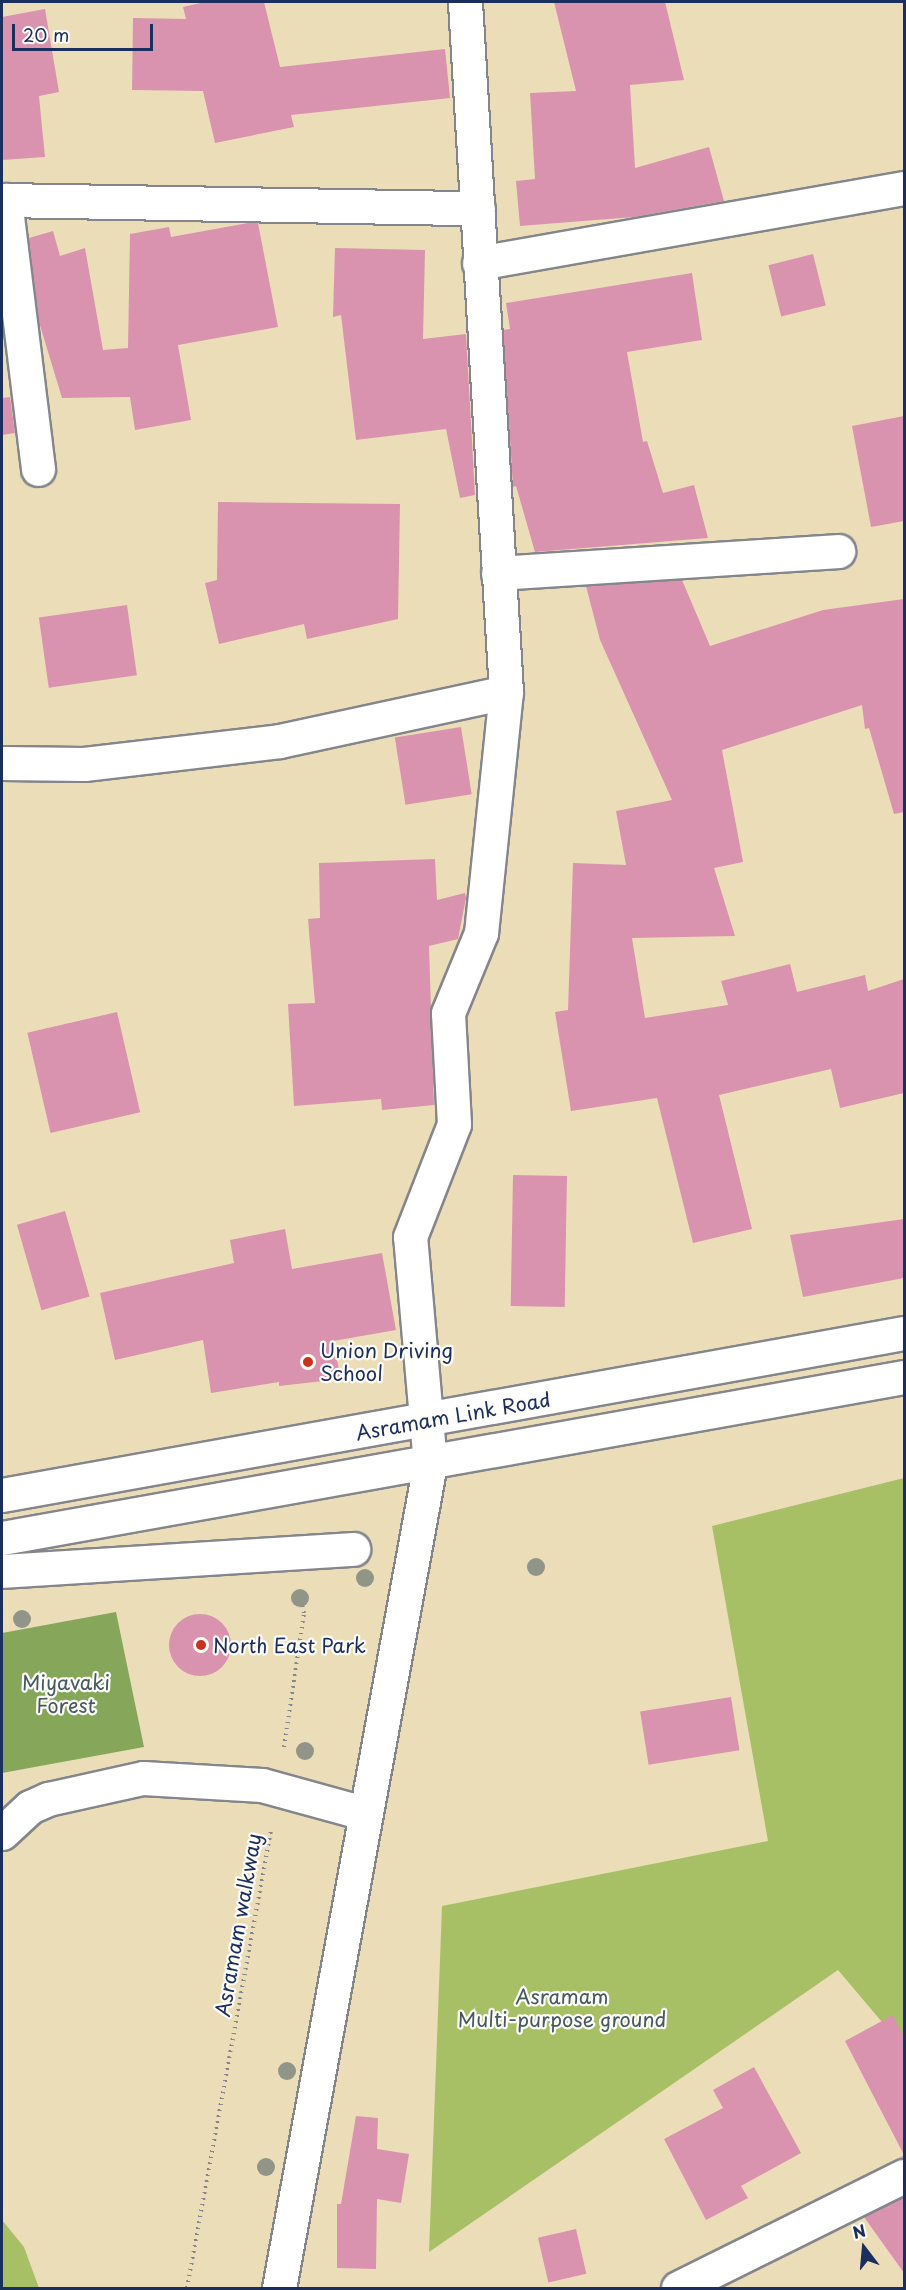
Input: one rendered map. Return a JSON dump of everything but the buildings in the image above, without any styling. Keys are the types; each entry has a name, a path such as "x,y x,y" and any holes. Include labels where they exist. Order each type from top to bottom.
{"street":[{"path":"279,2289 364,1813 430,1464 410,1237 454,1124 448,1013 481,933 506,692 465,2"},
{"path":"479,263 904,188"},
{"path":"38,469 3,200 478,208"},
{"path":"498,573 838,551"},
{"path":"2,763 84,764 280,741 506,692"},
{"name":"Asramam Link Road","path":"2,1495 426,1422 904,1333"},
{"path":"2,1538 430,1464 904,1377"},
{"path":"2,1571 353,1549"},
{"path":"2,1833 30,1807 48,1799 143,1778 278,1788 364,1813"},
{"path":"678,2289 904,2176"}],"path":[{"name":"Asramam walkway","path":"187,2289 278,1788 304,1613 297,1585"}],"green space":[{"name":"Asramam Multi-purpose ground","path":"904,1478 904,2048 838,1970 429,2252 442,1906 768,1841 712,1526"},
{"name":"Miyavaki Forest","path":"116,1612 144,1747 2,1773 2,1633"},
{"path":"2,2220 24,2247 39,2288 2,2288"}],"place":[{"name":"Union Driving School","path":"308,1362"},
{"name":"North East Park","path":"201,1645"}]}
